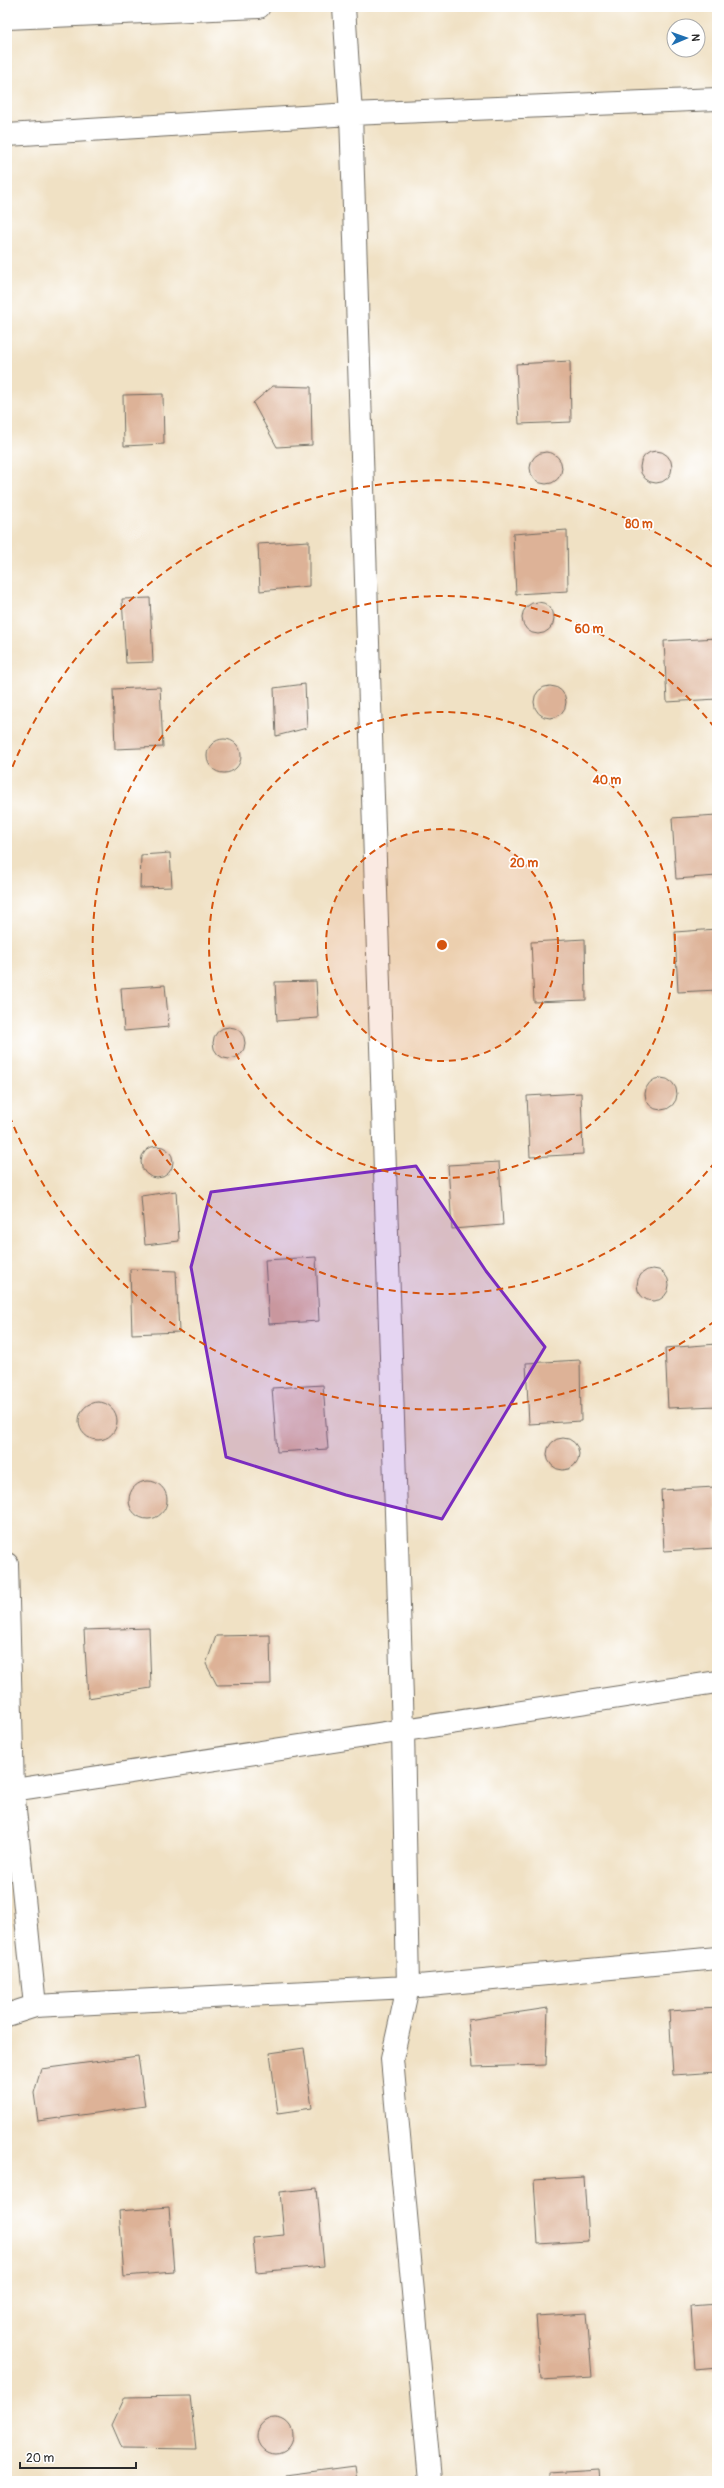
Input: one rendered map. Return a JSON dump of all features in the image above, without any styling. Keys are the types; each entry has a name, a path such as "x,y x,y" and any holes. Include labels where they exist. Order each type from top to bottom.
{"street":[{"path":"7,18 259,7"},
{"path":"344,7 351,114 403,1730 408,1987 392,2059 430,2481"},
{"path":"7,135 351,114 717,99"},
{"path":"7,1564 10,1790 35,2006"},
{"path":"10,1790 717,1682"},
{"path":"7,2015 35,2006 408,1987 717,1958"}],"highlighted area":[{"path":"416,1166 486,1271 545,1347 442,1519 346,1495 226,1457 191,1267 211,1192"}],"building":[{"path":"570,361 571,422 519,424 516,364"},
{"path":"273,386 311,387 312,445 277,447 253,403"},
{"path":"163,394 164,444 124,446 123,395"},
{"path":"653,451 659,451 669,458 672,467 671,473 665,480 659,483 653,483 643,476 640,470 640,464 647,454"},
{"path":"543,452 549,452 559,459 562,468 561,474 555,481 549,484 543,484 533,477 530,471 530,465 537,455"},
{"path":"567,530 568,591 516,594 513,534"},
{"path":"309,541 309,586 260,591 258,544"},
{"path":"150,598 153,662 126,663 122,599"},
{"path":"538,602 544,603 551,609 554,618 553,624 547,631 538,634 532,633 525,627 522,618 523,612 529,605"},
{"path":"717,638 717,699 667,702 664,641"},
{"path":"305,684 307,728 276,736 274,688"},
{"path":"547,686 553,686 563,693 566,702 565,708 559,715 553,718 547,718 537,711 534,705 534,699 541,689"},
{"path":"160,687 163,747 115,749 113,689"},
{"path":"221,739 227,739 236,744 240,750 240,762 236,768 227,773 221,773 212,768 207,759 207,753 212,744"},
{"path":"717,815 717,876 676,879 672,818"},
{"path":"170,853 172,887 140,888 141,855"},
{"path":"717,929 717,990 678,992 675,932"},
{"path":"585,939 586,1000 534,1002 531,942"},
{"path":"316,981 318,1018 277,1021 275,982"},
{"path":"165,985 169,1027 124,1031 121,988"},
{"path":"226,1027 232,1027 242,1034 245,1043 244,1049 238,1056 232,1059 226,1059 216,1052 213,1046 213,1040 220,1030"},
{"path":"661,1078 667,1079 674,1085 677,1094 676,1100 670,1107 661,1110 655,1109 648,1103 645,1094 646,1088 652,1081"},
{"path":"581,1093 583,1154 530,1157 527,1096"},
{"path":"154,1146 160,1146 170,1153 173,1162 172,1168 166,1175 160,1178 154,1178 144,1171 141,1165 141,1159 148,1149"},
{"path":"499,1162 503,1225 452,1229 448,1165"},
{"path":"176,1191 179,1241 145,1245 141,1196"},
{"path":"316,1257 319,1321 269,1324 265,1260"},
{"path":"130,1269 176,1271 179,1332 132,1334"},
{"path":"653,1269 659,1270 666,1276 669,1285 668,1291 662,1298 653,1301 647,1300 640,1294 637,1285 638,1279 644,1272"},
{"path":"717,1344 717,1406 668,1408 665,1348"},
{"path":"580,1360 581,1421 529,1424 526,1363"},
{"path":"323,1385 328,1449 277,1452 272,1388"},
{"path":"98,1402 108,1405 114,1411 117,1421 114,1431 108,1437 98,1440 88,1437 82,1431 79,1421 82,1411 88,1405"},
{"path":"563,1438 569,1439 576,1445 579,1454 578,1460 572,1467 563,1470 557,1469 550,1463 547,1454 548,1448 554,1441"},
{"path":"148,1481 161,1487 167,1500 161,1513 148,1519 135,1513 129,1500 135,1487"},
{"path":"715,1487 716,1548 664,1551 661,1490"},
{"path":"149,1628 151,1688 88,1698 84,1630"},
{"path":"270,1635 271,1684 217,1685 206,1664 216,1636"},
{"path":"548,2008 546,2065 472,2067 468,2020"},
{"path":"717,2008 717,2072 673,2075 669,2011"},
{"path":"304,2048 312,2108 278,2113 270,2053"},
{"path":"138,2056 145,2106 38,2121 34,2093 41,2069"},
{"path":"584,2177 588,2241 538,2244 534,2180"},
{"path":"317,2188 324,2266 256,2272 253,2238 284,2235 280,2192"},
{"path":"169,2207 174,2272 124,2276 119,2211"},
{"path":"717,2304 717,2368 695,2370 691,2306"},
{"path":"587,2313 592,2377 541,2380 536,2316"},
{"path":"190,2396 196,2449 122,2448 112,2425 125,2397"},
{"path":"279,2418 288,2423 292,2429 292,2443 288,2449 279,2454 271,2454 262,2449 258,2443 257,2432 262,2423 268,2419"},
{"path":"355,2466 357,2481 286,2481 286,2475"},
{"path":"599,2470 600,2481 549,2481 549,2473"}]}
